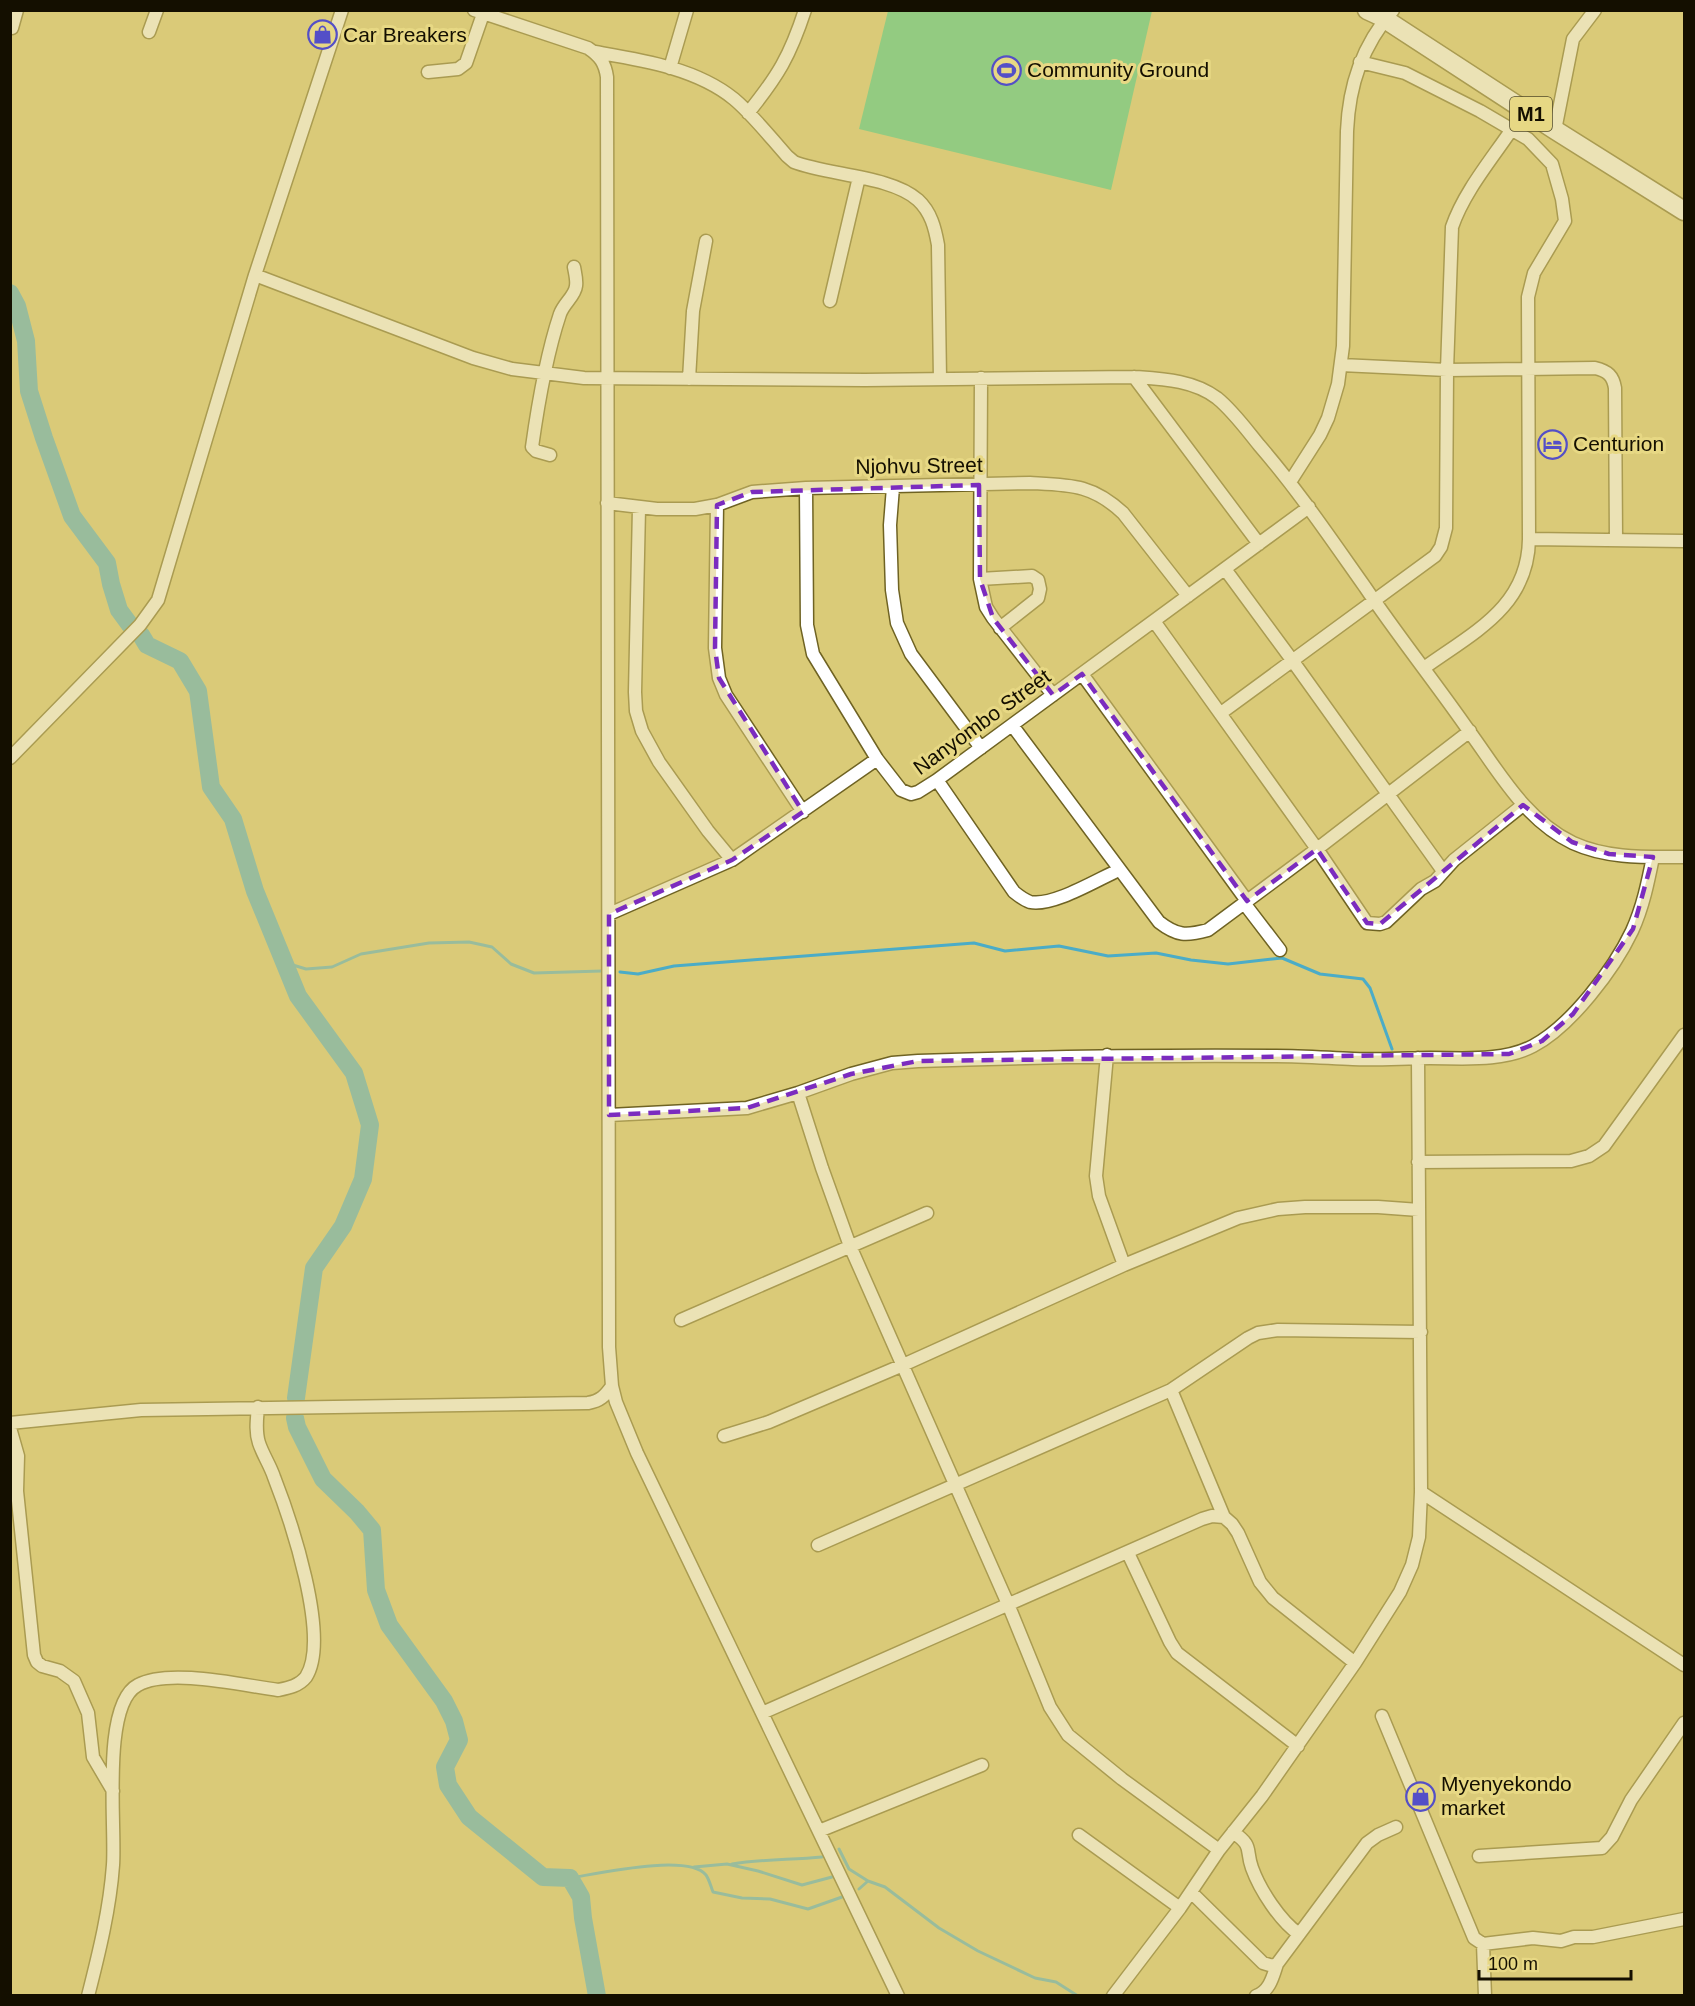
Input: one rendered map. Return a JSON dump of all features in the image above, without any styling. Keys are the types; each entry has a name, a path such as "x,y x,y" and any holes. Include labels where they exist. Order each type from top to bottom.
{"highway":[{"name":"M1","path":"1380,13 1555,130 1684,211"}],"street":[{"path":"12,28 17,10"},
{"path":"149,32 156,10"},
{"path":"10,758 140,625 158,600 255,275 342,10"},
{"path":"670,68 687,10"},
{"path":"748,113 783,66 794,44 805,10"},
{"path":"1555,130 1573,39 1595,10"},
{"path":"428,72 458,69 466,63 478,12 504,15 595,52 631,58 701,79 719,88 748,113 794,162 902,190 917,199 935,226 938,245 940,379"},
{"path":"1290,482 1312,450 1328,418 1336,392 1341,365 1348,114 1352,86 1380,13"},
{"path":"595,52 603,62 607,78 609,1347 612,1386 637,1453 898,1995"},
{"path":"1360,62 1405,73 1528,139 1552,164 1565,213 1562,229 1541,259 1530,285 1528,297 1529,555 1523,578 1511,598 1495,616 1425,668"},
{"path":"1221,713 1435,556 1444,538 1452,227 1461,205 1512,129"},
{"path":"830,301 859,177"},
{"path":"689,379 693,311 706,241"},
{"path":"550,455 536,452 532,447 544,373 560,313 577,285 574,267"},
{"path":"255,275 473,358 512,369 584,378 865,380 1134,377 1172,380 1189,384 1215,397 1228,408 1290,482 1523,805 1548,827 1572,842 1609,854 1684,857"},
{"path":"1341,365 1447,370 1595,368 1610,374 1614,380 1616,540"},
{"path":"1134,377 1259,544"},
{"path":"981,378 979,484 981,579 986,607 1053,695"},
{"name":"Njohvu Street","path":"607,503 639,508 695,509 717,505 752,492 806,488 1030,483 1067,485 1098,493 1123,513 1188,596"},
{"path":"893,487 890,525 892,590 897,623 911,654 981,748"},
{"path":"806,488 809,640 819,666 877,759"},
{"path":"717,505 714,648 719,678 726,695 803,812"},
{"name":"Nanyombo Street","path":"609,914 732,860 877,759 901,790 906,793 918,792 1309,507"},
{"path":"639,508 634,692 636,711 642,731 659,762 708,831 732,860"},
{"path":"1529,539 1684,541"},
{"path":"1225,569 1443,871"},
{"path":"981,579 1032,576 1038,580 1041,590 1038,598 1000,628"},
{"path":"1154,621 1367,923 1386,922 1421,889 1435,881 1454,860 1523,805"},
{"path":"1082,674 1280,950"},
{"path":"1012,725 1159,922 1169,930 1181,934 1194,934 1208,930 1470,732"},
{"path":"937,780 1014,892 1021,898 1037,903 1055,899 1119,870"},
{"path":"609,1115 736,1109 798,1093 851,1074 892,1063 1107,1055 1463,1058 1509,1054 1531,1048 1559,1028 1585,1001 1617,958 1626,943 1643,900 1653,857"},
{"path":"1418,1162 1571,1161 1589,1156 1604,1146 1684,1035"},
{"path":"1107,1055 1096,1176 1099,1196 1125,1265"},
{"path":"1113,1995 1180,1908 1219,1850 1298,1746 1400,1592 1412,1565 1419,1537 1421,1492 1418,1058"},
{"path":"798,1093 850,1246 1008,1604 1050,1707 1068,1735 1122,1779 1219,1850"},
{"path":"724,1436 769,1422 903,1365 1125,1265 1238,1218 1278,1209 1305,1207 1419,1210"},
{"path":"681,1320 927,1214"},
{"path":"818,1545 1171,1390 1248,1338 1268,1331 1421,1332"},
{"path":"10,1424 141,1410 588,1403 597,1402 612,1386"},
{"path":"1171,1390 1224,1517 1238,1533 1260,1582 1273,1598 1355,1663"},
{"path":"88,1995 113,1866 115,1737 119,1711 127,1692 145,1681 168,1676 278,1690 298,1684 306,1676 311,1664 313,1624 309,1594 296,1543 274,1476 257,1434 258,1407"},
{"path":"10,1428 18,1456 18,1491 34,1655 42,1666 60,1671 74,1681 88,1713 93,1757 113,1791"},
{"path":"1421,1492 1684,1665"},
{"path":"762,1713 1202,1518 1224,1517"},
{"path":"1128,1552 1177,1653 1298,1746"},
{"path":"1382,1716 1474,1938 1483,1944 1533,1938 1551,1941 1574,1937 1593,1937 1684,1919"},
{"path":"1479,1856 1602,1848 1612,1837 1631,1800 1684,1723"},
{"path":"819,1831 982,1765"},
{"path":"1256,1995 1266,1990 1277,1964 1367,1844 1378,1835 1396,1827"},
{"path":"1233,1832 1249,1846 1252,1868 1280,1918 1299,1934"},
{"path":"1079,1835 1180,1908"},
{"path":"1191,1892 1263,1963 1273,1966 1277,1964"},
{"path":"1483,1944 1485,1995"}],"highlighted area":[{"path":"979,485 980,579 993,618 1053,695 1082,674 1247,901 1317,849 1367,923 1380,924 1523,805 1572,842 1609,854 1653,857 1633,929 1573,1014 1542,1041 1509,1054 918,1061 851,1074 747,1108 609,1115 609,914 732,860 803,812 719,678 715,648 717,505 752,492"}],"green space":[{"name":"Community Ground","path":"888,11 1152,11 1111,190 859,129"}],"waterway":[{"path":"10,293 17,306 26,341 29,391 72,516 107,563 119,610 130,625"},
{"path":"141,635 147,645 180,661 198,691 211,787 233,819 255,891 298,996 354,1073 370,1125 363,1179 343,1226 314,1268 296,1398"},
{"path":"283,962 306,969 332,967 361,954 429,943 469,942 492,947 511,964 534,973 602,971"},
{"path":"620,972 638,974 674,966 974,943 1005,951 1059,946 1108,956 1156,953 1228,964 1282,958 1320,974 1363,979 1370,988 1392,1049"},
{"path":"295,1418 297,1427 323,1479 372,1530 376,1590 389,1625 444,1701 454,1721 459,1740 445,1767 448,1785 469,1817 543,1877 570,1878 581,1897 597,1996"},
{"path":"839,1849 849,1869 868,1881"},
{"path":"732,1864 822,1857"},
{"path":"694,1867 727,1864 802,1885 832,1877"},
{"path":"570,1878 620,1869 662,1865 681,1866 696,1869 706,1875 713,1892 742,1898 770,1899 808,1909 842,1897"},
{"path":"859,1889 868,1881 885,1887 939,1928 978,1951 1035,1978 1056,1982 1078,1996"}],"place":[{"name":"Car Breakers","path":"322,35"},
{"name":"Community Ground","path":"1006,70"},
{"name":"Centurion","path":"1552,444"},
{"name":"Myenyekondo market","path":"1420,1796"}]}
